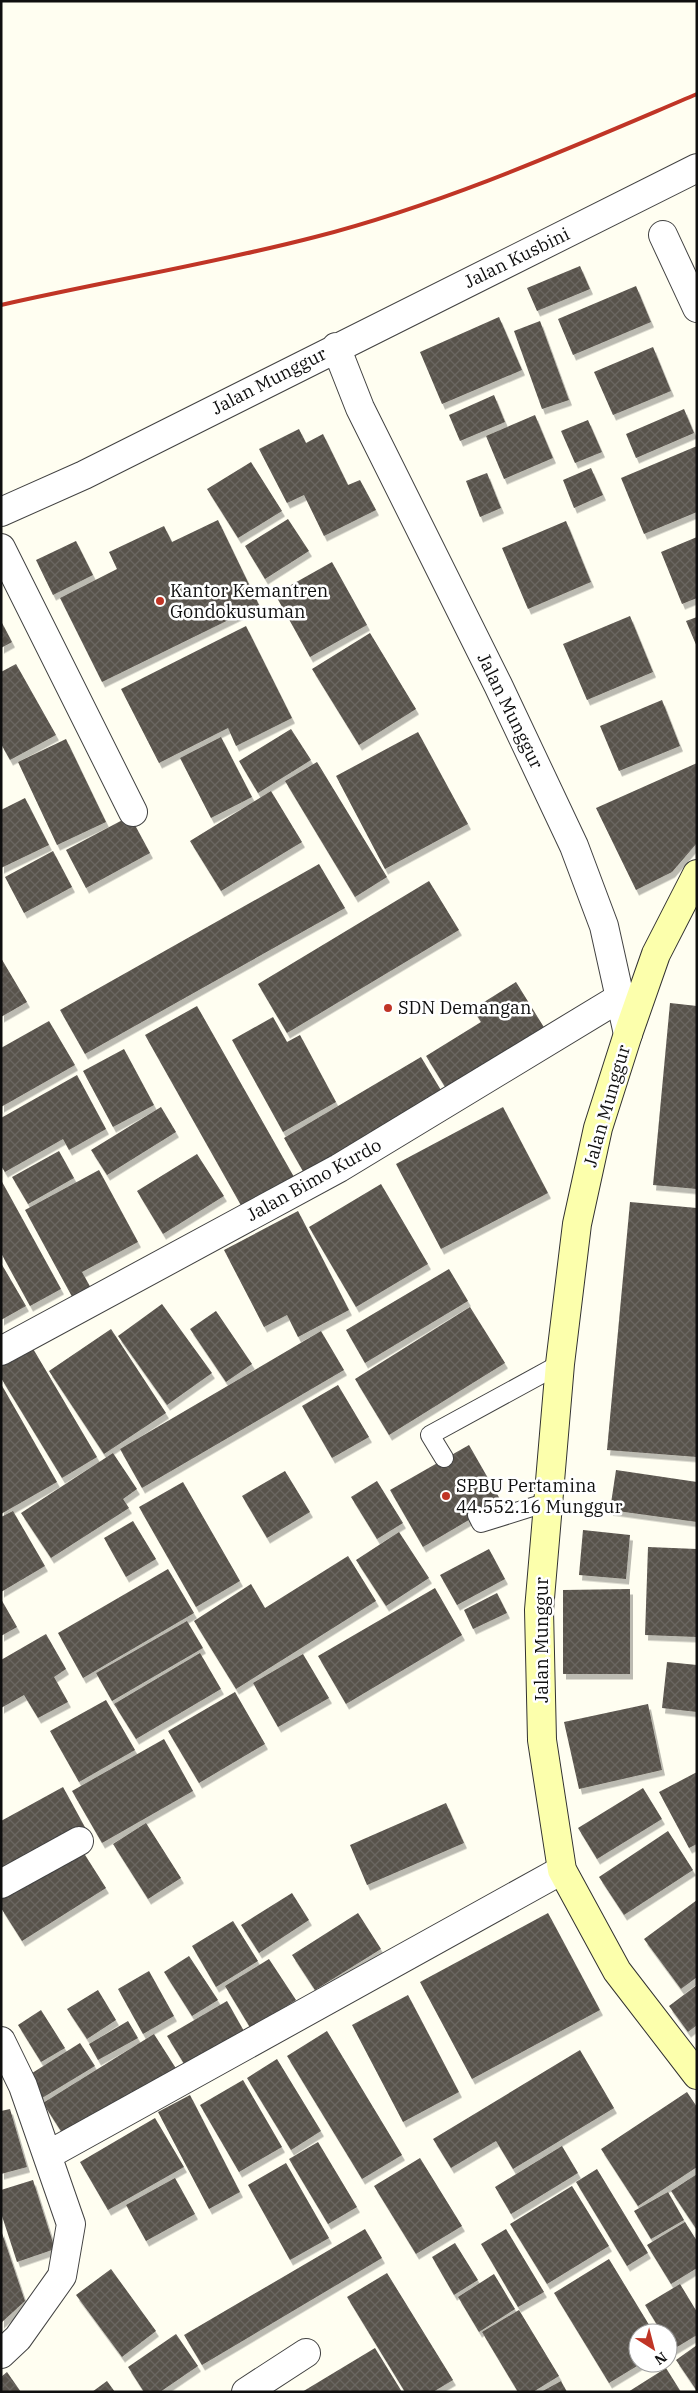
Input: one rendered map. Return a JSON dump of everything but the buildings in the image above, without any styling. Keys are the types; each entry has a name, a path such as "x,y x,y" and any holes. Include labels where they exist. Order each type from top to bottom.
{"main road":[{"path":"628,1034 656,954 696,877"},
{"name":"Jalan Munggur","path":"628,1034 598,1128 577,1224 560,1364 538,1610 542,1740 562,1870 617,1971 697,2075"}],"street":[{"name":"Jalan Kusbini","path":"336,347 697,168"},
{"path":"663,235 697,308"},
{"name":"Jalan Munggur","path":"1,512 84,475 336,347 360,408 498,685 574,846 604,926 628,1034"},
{"path":"1,548 133,812"},
{"name":"Jalan Bimo Kurdo","path":"1,1352 339,1168 621,997"},
{"path":"1,1884 79,1841"},
{"path":"48,2154 562,1870"},
{"path":"1,2041 23,2086 48,2154 70,2224 62,2276 18,2338 1,2354"},
{"path":"246,2392 306,2353"}],"lane":[{"path":"444,1458 430,1435 560,1364"},
{"path":"476,1515 481,1523 548,1502"}],"railway":[{"path":"1,305 237,256 364,223 413,208 509,173 697,94"}],"place":[{"name":"Kantor Kemantren Gondokusuman","path":"160,601"},
{"name":"SDN Demangan","path":"388,1008"},
{"name":"SPBU Pertamina 44.552.16 Munggur","path":"446,1496"}]}
